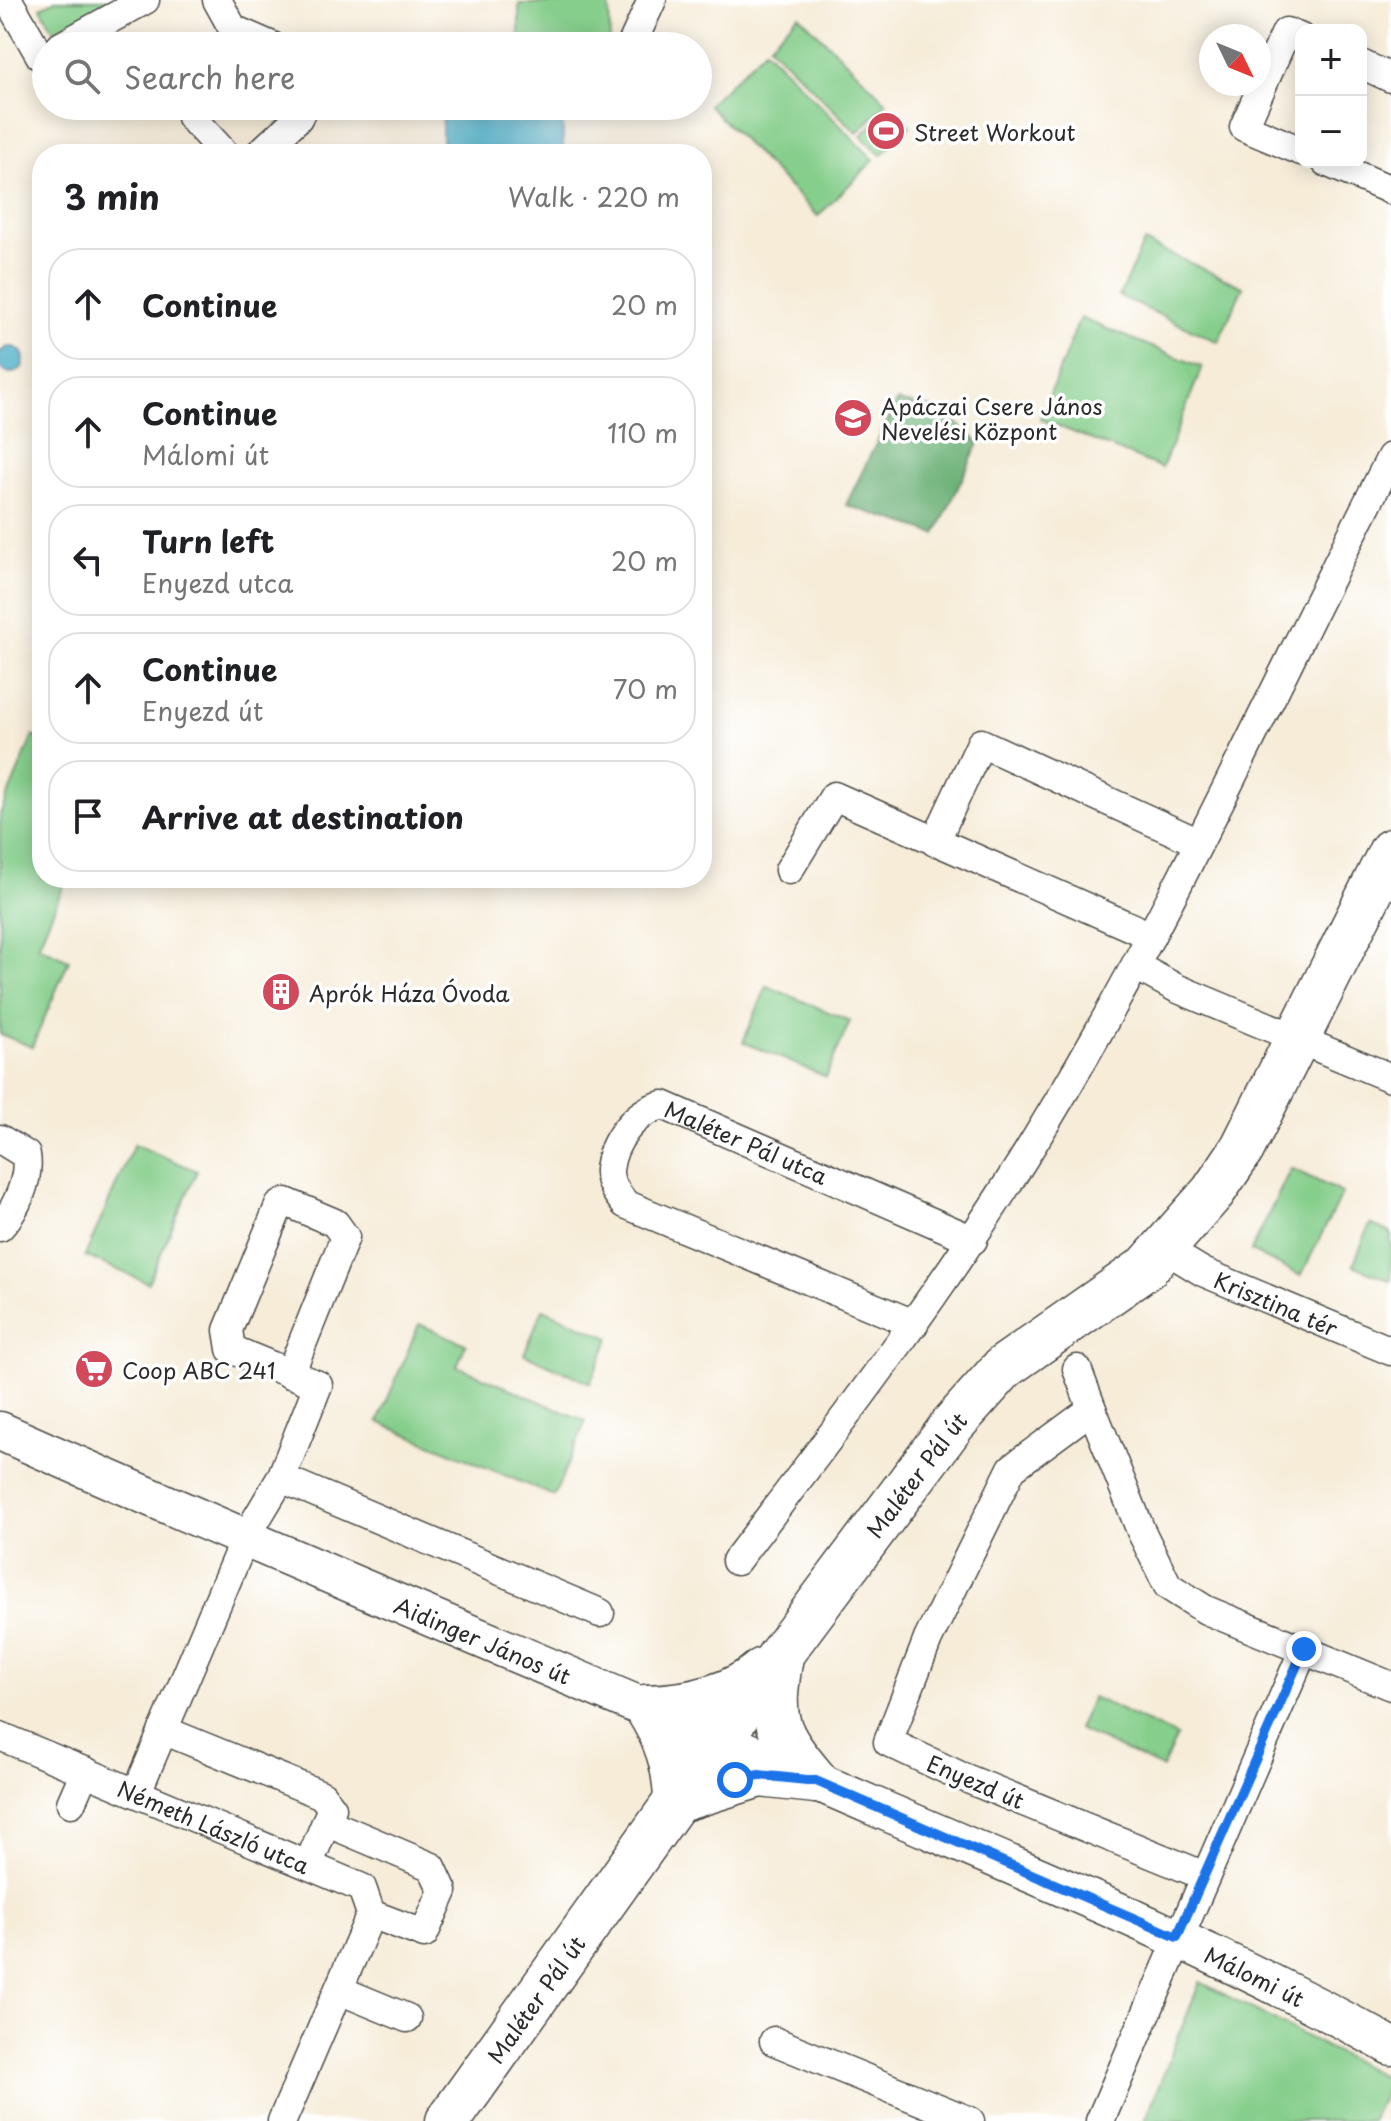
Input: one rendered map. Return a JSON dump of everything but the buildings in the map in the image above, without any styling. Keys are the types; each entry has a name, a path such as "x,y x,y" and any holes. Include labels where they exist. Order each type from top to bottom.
{"main road":[{"name":"Maléter Pál út","path":"448,2121 781,1654 954,1423 1004,1367 1129,1281 1165,1249 1213,1192 1242,1149 1391,851"},
{"path":"781,1654 751,1680 719,1696 678,1706 646,1707 670,1753 675,1771 676,1801 759,1775 816,1781"},
{"path":"781,1654 774,1694 777,1727 816,1781"}],"street":[{"path":"8,0 33,32"},
{"path":"86,32 145,0"},
{"path":"217,0 225,32"},
{"path":"637,32 652,0"},
{"path":"1295,36 1286,32 1244,127 1295,148"},
{"path":"1367,67 1391,78"},
{"path":"194,120 216,144"},
{"path":"270,144 296,120"},
{"path":"1340,168 1391,190"},
{"path":"736,1561 914,1324 973,1240 1136,966 1391,457"},
{"path":"935,842 981,743 1197,842"},
{"path":"789,870 834,796 1151,936"},
{"path":"1136,966 1176,988 1391,1078"},
{"name":"Maléter Pál utca","path":"914,1324 625,1204 613,1187 609,1171 633,1119 648,1108 663,1105 973,1240"},
{"path":"0,1139 26,1155 28,1170 9,1218 0,1227"},
{"path":"137,1792 244,1540 281,1478 318,1385 290,1374 231,1349 228,1330 279,1206 286,1202 335,1223 345,1237 290,1374"},
{"name":"Krisztina tér","path":"1165,1249 1203,1272 1391,1351"},
{"path":"1077,1369 1141,1531 1168,1586 1206,1610 1391,1686"},
{"name":"Enyezd út","path":"1092,1409 1012,1468 928,1639 888,1742 958,1775 1205,1876"},
{"name":"Aidinger János út","path":"0,1431 244,1540 721,1739"},
{"path":"281,1478 600,1613"},
{"path":"1100,2121 1304,1649"},
{"path":"163,1730 322,1795 332,1808 309,1863"},
{"name":"Németh László utca","path":"0,1736 309,1863 362,1888 371,1914"},
{"name":"Málomi út","path":"721,1739 1177,1937 1391,2046"},
{"path":"71,1803 85,1771"},
{"path":"282,2121 371,1914 424,1934 443,1891 432,1867 326,1822"},
{"path":"339,1990 407,2018"},
{"path":"774,2041 970,2121"}],"green space":[{"path":"55,0 129,0 73,32 54,32 41,8"},
{"path":"609,2 610,32 519,32 519,4"},
{"path":"799,15 887,102 857,133 769,45"},
{"path":"765,49 874,160 818,216 712,109 712,101"},
{"name":"Street Workout","path":"890,107 910,126 881,155 861,136"},
{"path":"1144,242 1243,287 1218,342 1119,296"},
{"path":"1080,318 1202,367 1162,468 1040,419"},
{"path":"897,401 943,410 979,443 936,534 846,505"},
{"path":"32,738 32,888 63,888 38,946 69,960 32,1047 0,1034 0,814"},
{"path":"767,986 850,1021 826,1077 743,1042"},
{"path":"134,1144 197,1171 148,1283 85,1256"},
{"path":"1291,1168 1342,1193 1301,1276 1251,1251"},
{"path":"1370,1224 1391,1233 1391,1281 1353,1265"},
{"path":"543,1309 610,1338 590,1383 524,1354"},
{"path":"419,1324 466,1344 457,1366 586,1421 554,1496 378,1422"},
{"path":"1092,1697 1177,1736 1162,1768 1078,1729"},
{"path":"1200,1982 1390,2080 1371,2121 1145,2121"}],"water":[{"path":"442,120 563,120 563,144 442,144"},
{"path":"6,348 16,348 23,355 23,365 16,372 6,372 -1,365 -1,355"}],"place":[{"name":"Street Workout","path":"886,131"},
{"name":"Apáczai Csere János Nevelési Központ","path":"853,418"},
{"name":"Aprók Háza Óvoda","path":"281,992"},
{"name":"Coop ABC 241","path":"94,1369"}],"route":[{"path":"735,1780 759,1775 816,1781 1177,1937 1304,1649"}]}
